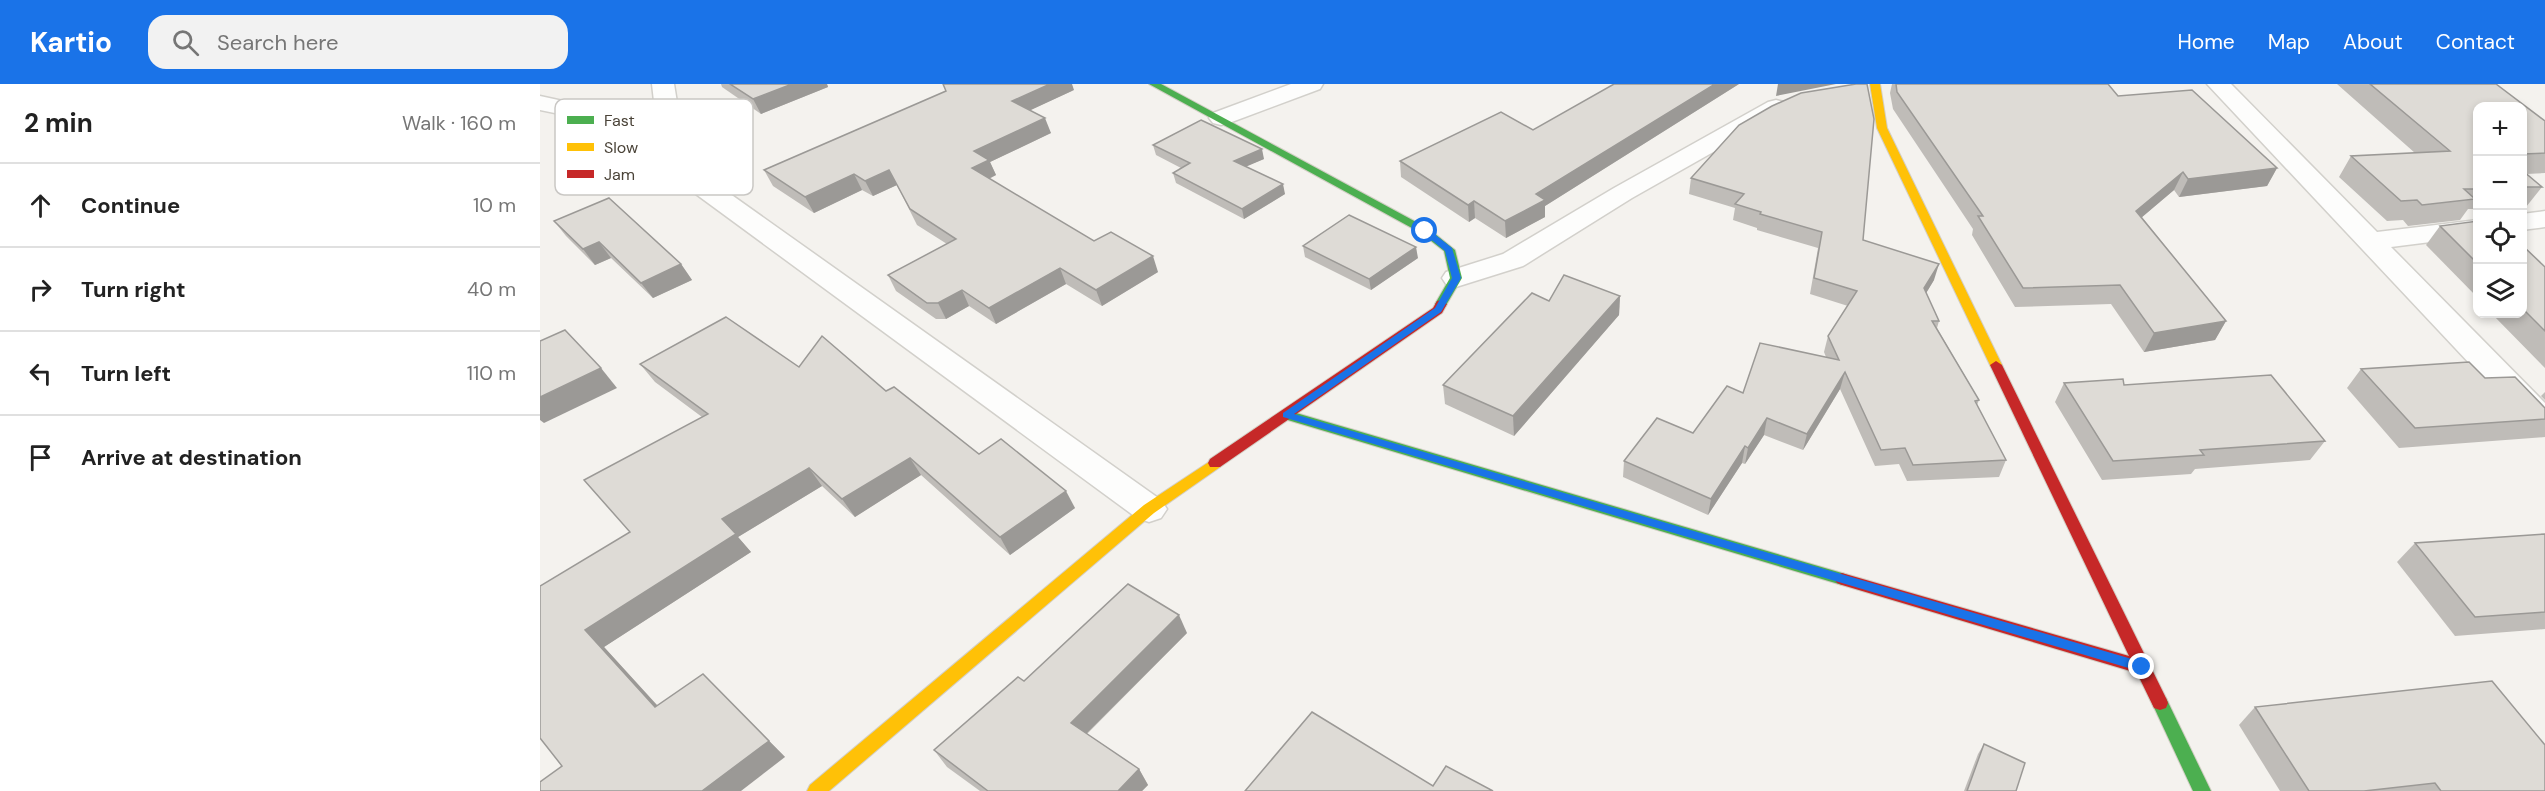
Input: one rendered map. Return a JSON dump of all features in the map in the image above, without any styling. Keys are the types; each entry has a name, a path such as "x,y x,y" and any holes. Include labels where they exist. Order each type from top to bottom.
{"street":[{"path":"663,84 665,99"},
{"path":"1154,84 1221,118 1425,231 1449,250 1456,278"},
{"path":"1221,118 1312,84"},
{"path":"2218,84 2545,423"},
{"path":"1874,86 1882,128 2202,791"},
{"path":"816,791 1149,509 1438,310 1456,278 1513,260 1760,114 1803,98"},
{"path":"540,103 555,106"},
{"path":"714,195 1149,509"},
{"path":"2527,221 2545,219"},
{"path":"2371,241 2473,229"},
{"path":"1286,415 2142,667"}],"building":[{"path":"730,84 792,84 753,99"},
{"path":"943,84 1050,84 1012,101 1045,118 974,151 989,160 972,168 1094,241 1111,232 1153,256 1096,290 1060,268 989,308 962,290 938,303 927,303 888,275 956,239 910,209 889,170 865,181 854,174 805,197 764,170 946,91"},
{"path":"1614,84 1715,84 1536,194 1545,200 1505,221 1474,201 1468,205 1400,161 1501,112 1533,130"},
{"path":"1867,84 1874,119 1863,240 1939,264 1924,288 1939,321 1932,321 1979,400 1975,401 2006,460 1913,465 1905,448 1881,450 1845,372 1807,434 1767,418 1748,448 1745,446 1711,499 1624,461 1657,418 1693,433 1727,386 1743,393 1760,343 1839,360 1828,336 1857,291 1814,278 1822,232 1760,214 1761,212 1735,204 1744,194 1691,178 1739,125 1772,106 1801,93"},
{"path":"1896,84 2108,84 2118,96 2192,90 2277,168 2188,179 2183,172 2136,211 2226,321 2154,333 2120,285 2023,288 1978,216 1983,216 1897,92"},
{"path":"2370,84 2496,84 2520,102 2473,102 2473,189 2464,189 2473,199 2422,205 2417,200 2401,201 2351,156 2450,151"},
{"path":"2527,107 2545,121 2545,153 2527,154"},
{"path":"1201,120 1262,149 1234,161 1283,184 1242,209 1173,173 1190,163 1153,145"},
{"path":"2527,174 2542,187 2527,187"},
{"path":"609,198 681,264 641,283 599,242 583,249 554,221"},
{"path":"1349,215 1416,247 1369,279 1303,246"},
{"path":"2473,222 2473,259 2440,226"},
{"path":"2527,250 2545,267 2545,331 2527,313"},
{"path":"1564,275 1620,296 1513,416 1443,385 1532,293 1549,301"},
{"path":"726,317 799,367 822,336 886,391 894,387 979,454 1001,439 1066,491 1000,537 910,458 842,499 809,468 722,519 736,534 585,630 655,707 703,674 769,741 702,791 540,791 540,782 562,766 540,738 540,586 630,532 584,480 708,414 640,364"},
{"path":"565,330 601,368 540,397 540,341"},
{"path":"2469,362 2485,378 2515,377 2545,408 2545,419 2415,428 2361,369"},
{"path":"2271,375 2325,441 2200,450 2204,455 2113,461 2064,383 2123,379 2124,385"},
{"path":"2545,534 2545,612 2475,617 2415,543"},
{"path":"1128,584 1179,615 1071,723 1139,769 1118,791 988,791 934,750 1018,677 1024,681"},
{"path":"2492,681 2545,745 2545,791 2441,791 2435,783 2364,791 2309,791 2255,707"},
{"path":"1312,712 1433,786 1446,766 1493,791 1245,791"},
{"path":"1984,744 2025,763 2016,791 1967,791"}],"traffic: fast":[{"path":"1154,84 1425,231 1449,250 1456,278 1441,304"},
{"path":"1286,415 1842,579"},
{"path":"2160,703 2202,791"}],"traffic: slow":[{"path":"1875,84 1882,128 1996,365"},
{"path":"816,791 1149,509 1215,463"}],"traffic: jam":[{"path":"1215,463 1438,310 1441,304"},
{"path":"1996,365 2160,703"},
{"path":"1842,579 2142,667"}],"route":[{"path":"1425,231 1449,250 1456,278 1438,310 1286,415 2142,667"}]}
